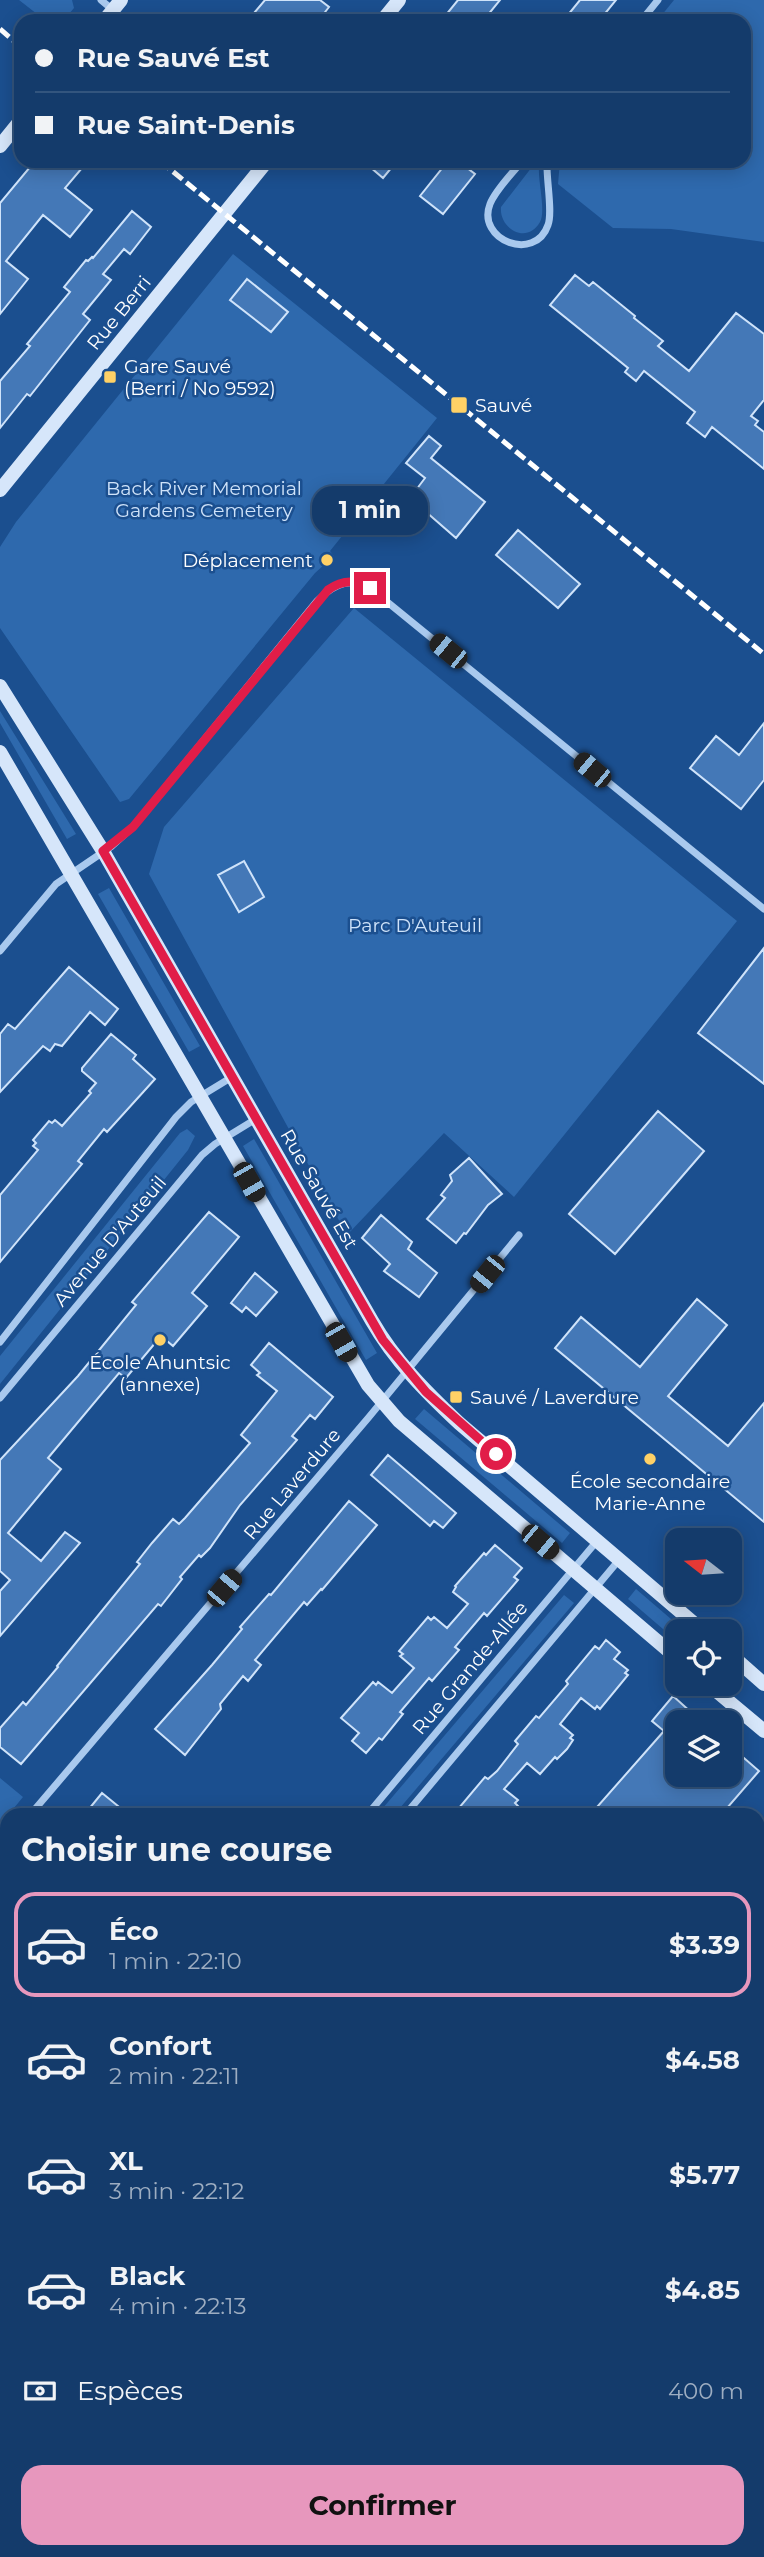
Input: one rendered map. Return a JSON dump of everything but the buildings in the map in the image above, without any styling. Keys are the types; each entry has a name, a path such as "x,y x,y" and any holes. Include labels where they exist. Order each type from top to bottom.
{"main road":[{"path":"388,14 399,0"},
{"path":"0,146 14,129"},
{"name":"Rue Berri","path":"0,489 261,168"},
{"name":"Rue Sauvé Est","path":"0,686 103,851 383,1340 407,1371 459,1423 689,1619"},
{"path":"0,752 354,1365 381,1402 399,1421 665,1648"},
{"path":"742,1665 764,1684"},
{"path":"722,1696 764,1731"}],"street":[{"path":"101,0 112,10"},
{"path":"646,14 658,0"},
{"path":"516,168 494,196 488,212 489,222 498,236 511,244 521,246 536,241 548,225 550,207 547,168"},
{"path":"0,951 50,890 133,827 317,601 333,586 352,581 375,592 764,909"},
{"name":"Avenue D'Auteuil","path":"0,1342 176,1117 200,1097 233,1077"},
{"name":"Avenue D'Auteuil","path":"0,1398 202,1155 256,1118"},
{"name":"Rue Laverdure","path":"36,1808 381,1402 519,1235"},
{"name":"Rue Grande-Allée","path":"373,1808 597,1541"},
{"path":"411,1808 620,1560"}],"green space":[{"path":"19,0 72,0 74,8 69,14 37,14"},
{"path":"674,0 764,0 764,242 671,229 613,228 558,184 559,168 751,168 751,14 663,14"},
{"path":"531,168 539,168 542,217 535,229 521,233 515,231 504,222 501,207"},
{"name":"Back River Memorial Gardens Cemetery","path":"233,254 437,418 330,551 334,556 315,573 129,799 120,802 0,628 0,547 16,522"},
{"name":"Parc D'Auteuil","path":"354,608 737,921 514,1197 444,1133 347,1235 149,874 164,827"},
{"path":"0,711 76,834 67,839 0,723"},
{"path":"109,888 200,1046 189,1052 98,894"},
{"path":"187,1129 195,1136 188,1150 0,1384 0,1356 180,1133"},
{"path":"254,1139 377,1353 366,1360 243,1146"},
{"path":"424,1409 570,1533 562,1543 415,1419"},
{"path":"636,1589 671,1619 665,1619 665,1631 628,1599"},
{"path":"564,1595 574,1603 400,1808 383,1808"},
{"path":"0,1778 23,1797 14,1808 0,1808"}],"railway":[{"path":"0,29 14,41"},
{"path":"169,168 764,654"}],"place":[{"name":"Gare Sauvé (Berri / No 9592)","path":"110,377"},
{"name":"Sauvé","path":"459,405"},
{"name":"Déplacement","path":"327,560"},
{"name":"École Ahuntsic (annexe)","path":"160,1340"},
{"name":"Sauvé / Laverdure","path":"456,1397"},
{"name":"École secondaire Marie-Anne","path":"650,1459"}],"route":[{"path":"370,588 352,581 328,590 133,827 103,851 383,1340 426,1392 496,1454"}]}
